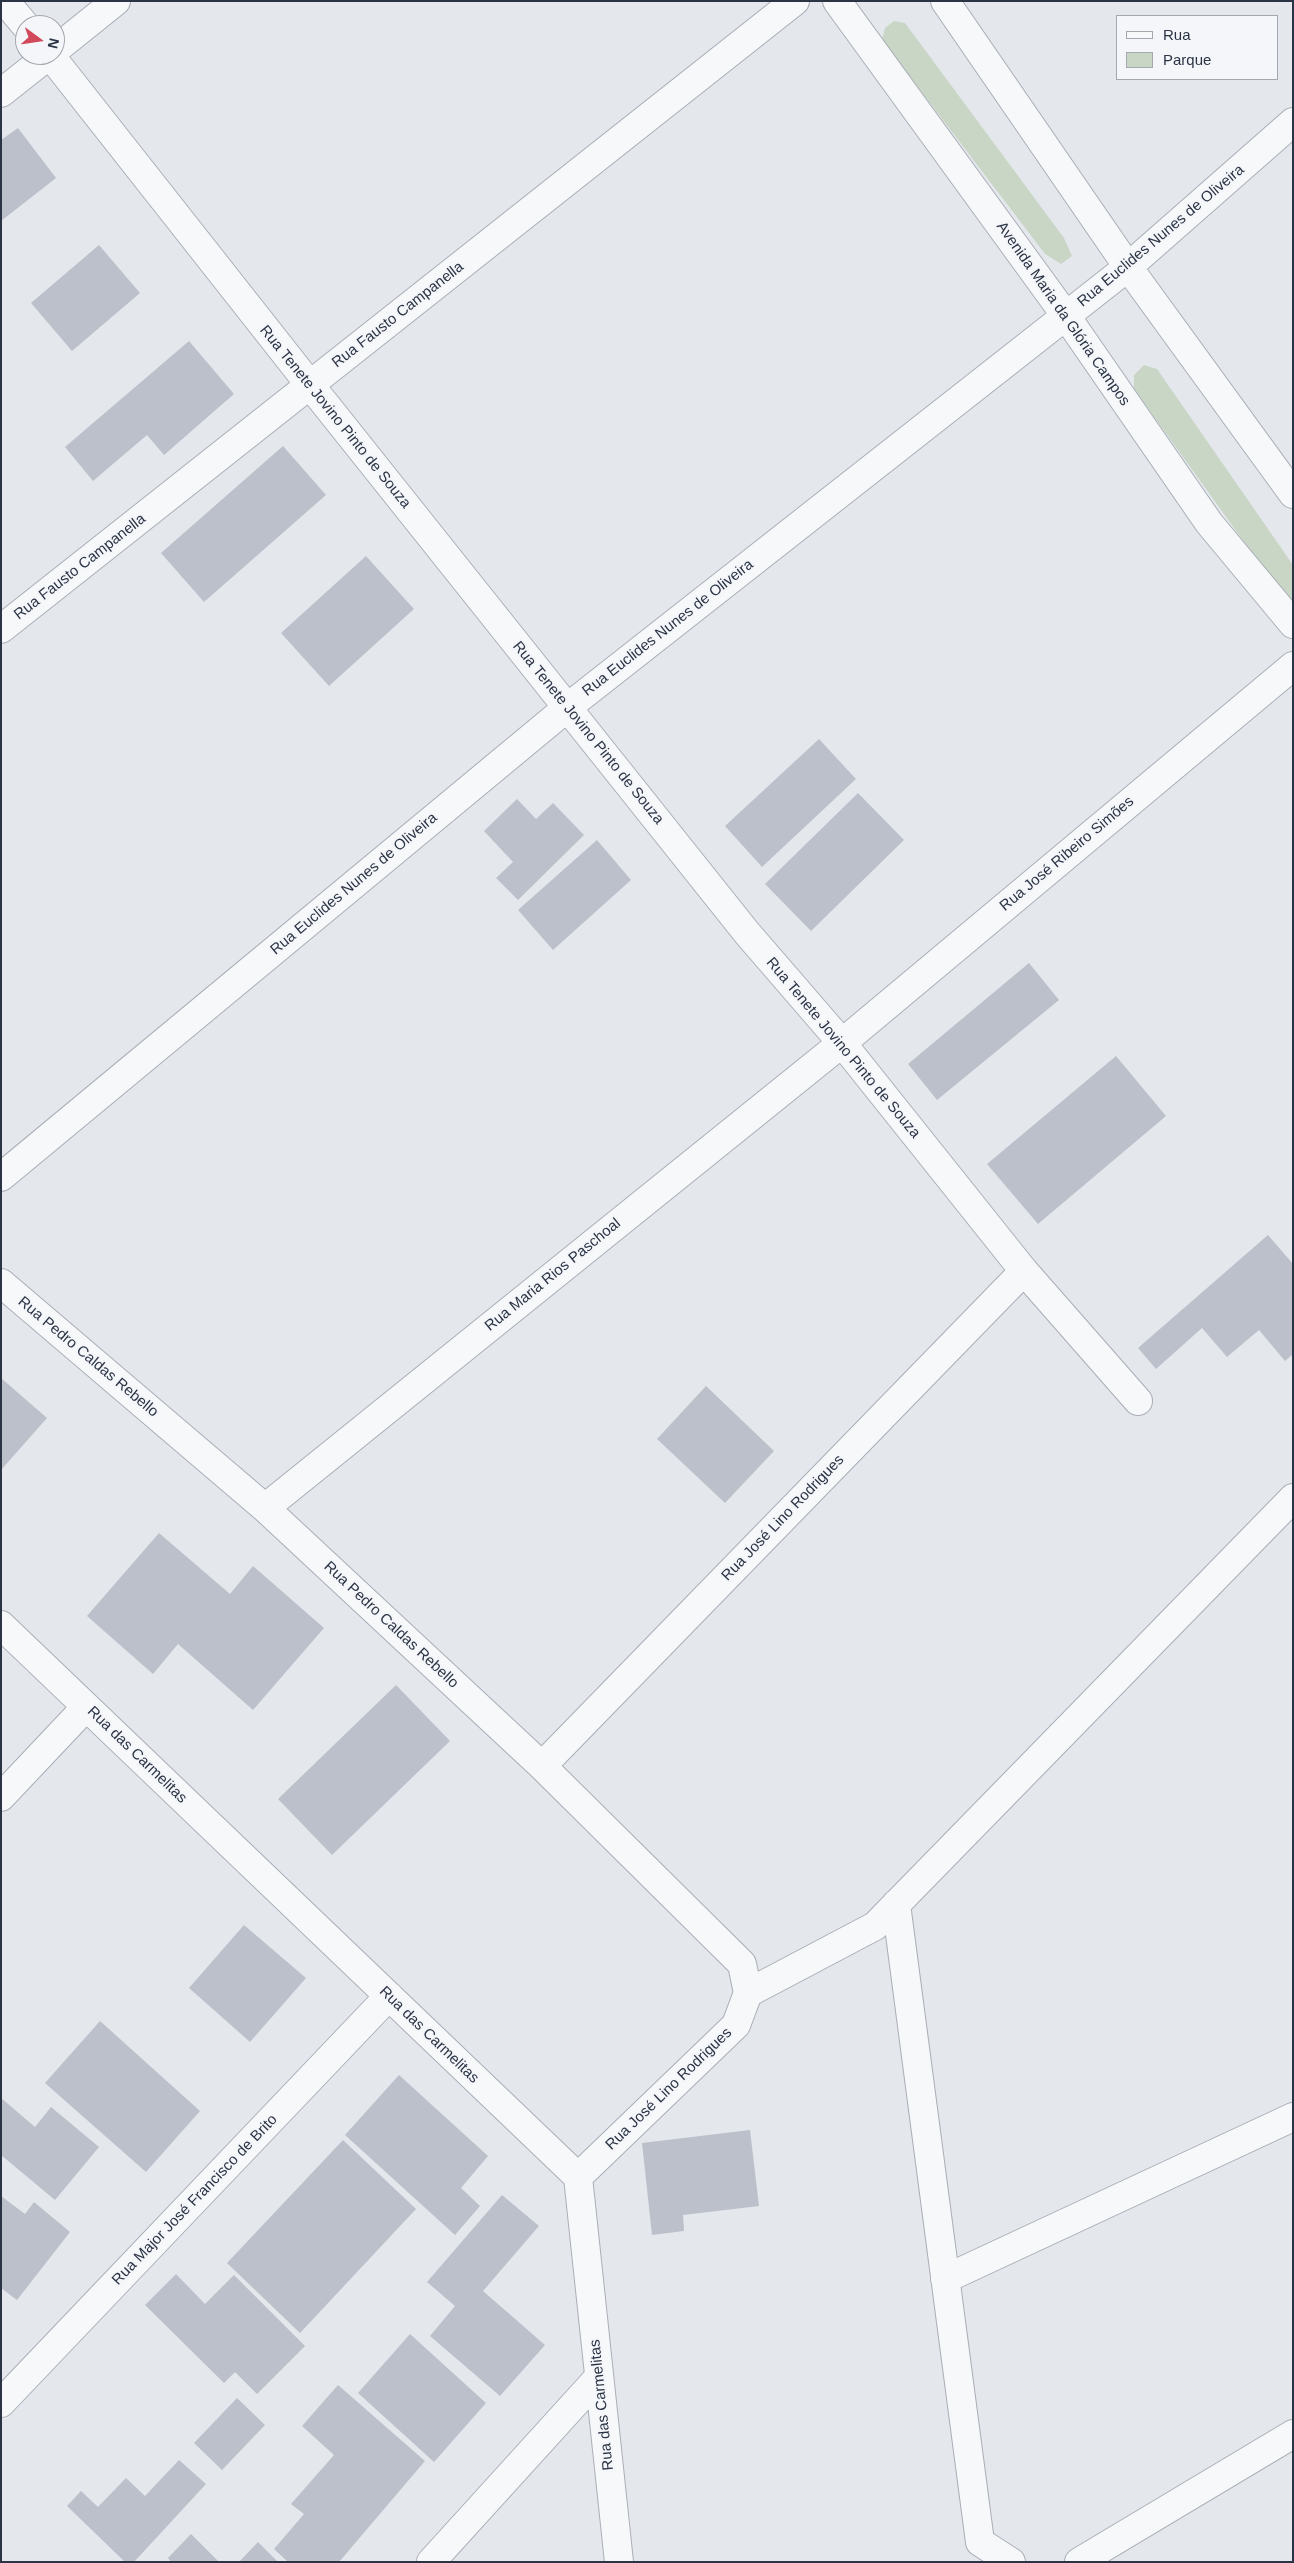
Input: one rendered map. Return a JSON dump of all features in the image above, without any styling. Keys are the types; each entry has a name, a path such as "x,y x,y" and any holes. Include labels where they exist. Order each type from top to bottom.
{"street":[{"path":"5,1 17,15"},
{"path":"65,42 116,1"},
{"name":"Rua Fausto Campanella","path":"1,629 795,1"},
{"name":"Avenida Maria da Glória Campos","path":"837,1 1066,316 1208,524 1293,624"},
{"path":"945,1 1128,267 1293,494"},
{"path":"1,93 37,65"},
{"name":"Rua Tenete Jovino Pinto de Souza","path":"58,65 310,385 747,933 842,1043 1024,1271 1138,1401"},
{"name":"Rua Euclides Nunes de Oliveira","path":"1,1177 568,707 1128,267 1293,122"},
{"name":"Rua José Ribeiro Simões","path":"842,1043 1293,666"},
{"name":"Rua Maria Rios Paschoal","path":"265,1508 842,1043"},
{"name":"Rua José Lino Rodrigues","path":"542,1766 1024,1271"},
{"name":"Rua Pedro Caldas Rebello","path":"1,1283 265,1508 542,1766 742,1964 748,1993"},
{"path":"748,1993 875,1926 1293,1498"},
{"name":"Rua das Carmelitas","path":"1,1625 578,2177 619,2562"},
{"path":"1,1797 86,1707"},
{"path":"896,1904 980,2542 1011,2562"},
{"name":"Rua José Lino Rodrigues","path":"578,2177 736,2025 748,1993"},
{"name":"Rua Major José Francisco de Brito","path":"1,2403 389,1996"},
{"path":"945,2279 1293,2117"},
{"path":"431,2562 599,2377"},
{"path":"1079,2562 1293,2434"}],"green space":[{"path":"894,21 905,23 1064,238 1072,256 1061,264 1045,254 882,40 885,28"},
{"path":"1144,365 1157,369 1293,565 1293,610 1134,389 1134,375"}],"building":[{"path":"18,128 56,178 1,221 1,140"},
{"path":"99,245 140,293 72,351 31,303"},
{"path":"189,341 234,394 164,455 147,435 93,481 65,447"},
{"path":"283,446 326,495 204,602 161,553"},
{"path":"366,556 414,609 329,686 281,633"},
{"path":"819,739 856,779 762,867 725,826"},
{"path":"858,793 904,840 811,931 765,884"},
{"path":"517,799 536,819 553,803 584,835 518,900 496,878 513,862 484,831"},
{"path":"597,840 631,880 553,950 518,910"},
{"path":"1029,963 1059,1000 937,1100 908,1064"},
{"path":"1116,1056 1166,1116 1038,1224 987,1164"},
{"path":"1268,1235 1293,1264 1293,1354 1285,1361 1259,1330 1227,1357 1202,1328 1156,1369 1138,1348"},
{"path":"1,1378 47,1418 1,1470"},
{"path":"706,1386 774,1451 725,1503 657,1439"},
{"path":"159,1533 230,1594 253,1566 324,1628 253,1710 178,1644 153,1674 87,1616"},
{"path":"396,1685 450,1741 332,1855 278,1799"},
{"path":"244,1925 306,1978 250,2042 189,1988"},
{"path":"100,2021 200,2111 146,2172 45,2083"},
{"path":"399,2075 488,2156 461,2188 480,2206 455,2235 345,2135"},
{"path":"1,2098 35,2127 51,2107 99,2147 55,2200 1,2155"},
{"path":"750,2130 759,2206 683,2215 684,2231 652,2235 642,2143"},
{"path":"343,2140 416,2209 300,2333 227,2263"},
{"path":"502,2195 539,2226 483,2291 545,2345 500,2396 430,2336 455,2306 427,2282"},
{"path":"1,2196 25,2214 34,2202 70,2232 17,2300 1,2288"},
{"path":"176,2274 205,2304 234,2275 305,2346 257,2394 235,2372 224,2383 145,2305"},
{"path":"410,2334 486,2403 434,2462 358,2393"},
{"path":"338,2385 425,2461 339,2562 288,2562 274,2549 304,2514 291,2504 334,2455 302,2426"},
{"path":"237,2398 265,2425 222,2470 194,2443"},
{"path":"179,2460 206,2484 134,2562 125,2562 67,2506 81,2491 98,2507 126,2478 145,2496"},
{"path":"191,2534 219,2562 171,2562 168,2558"},
{"path":"258,2542 278,2562 239,2562"}]}
